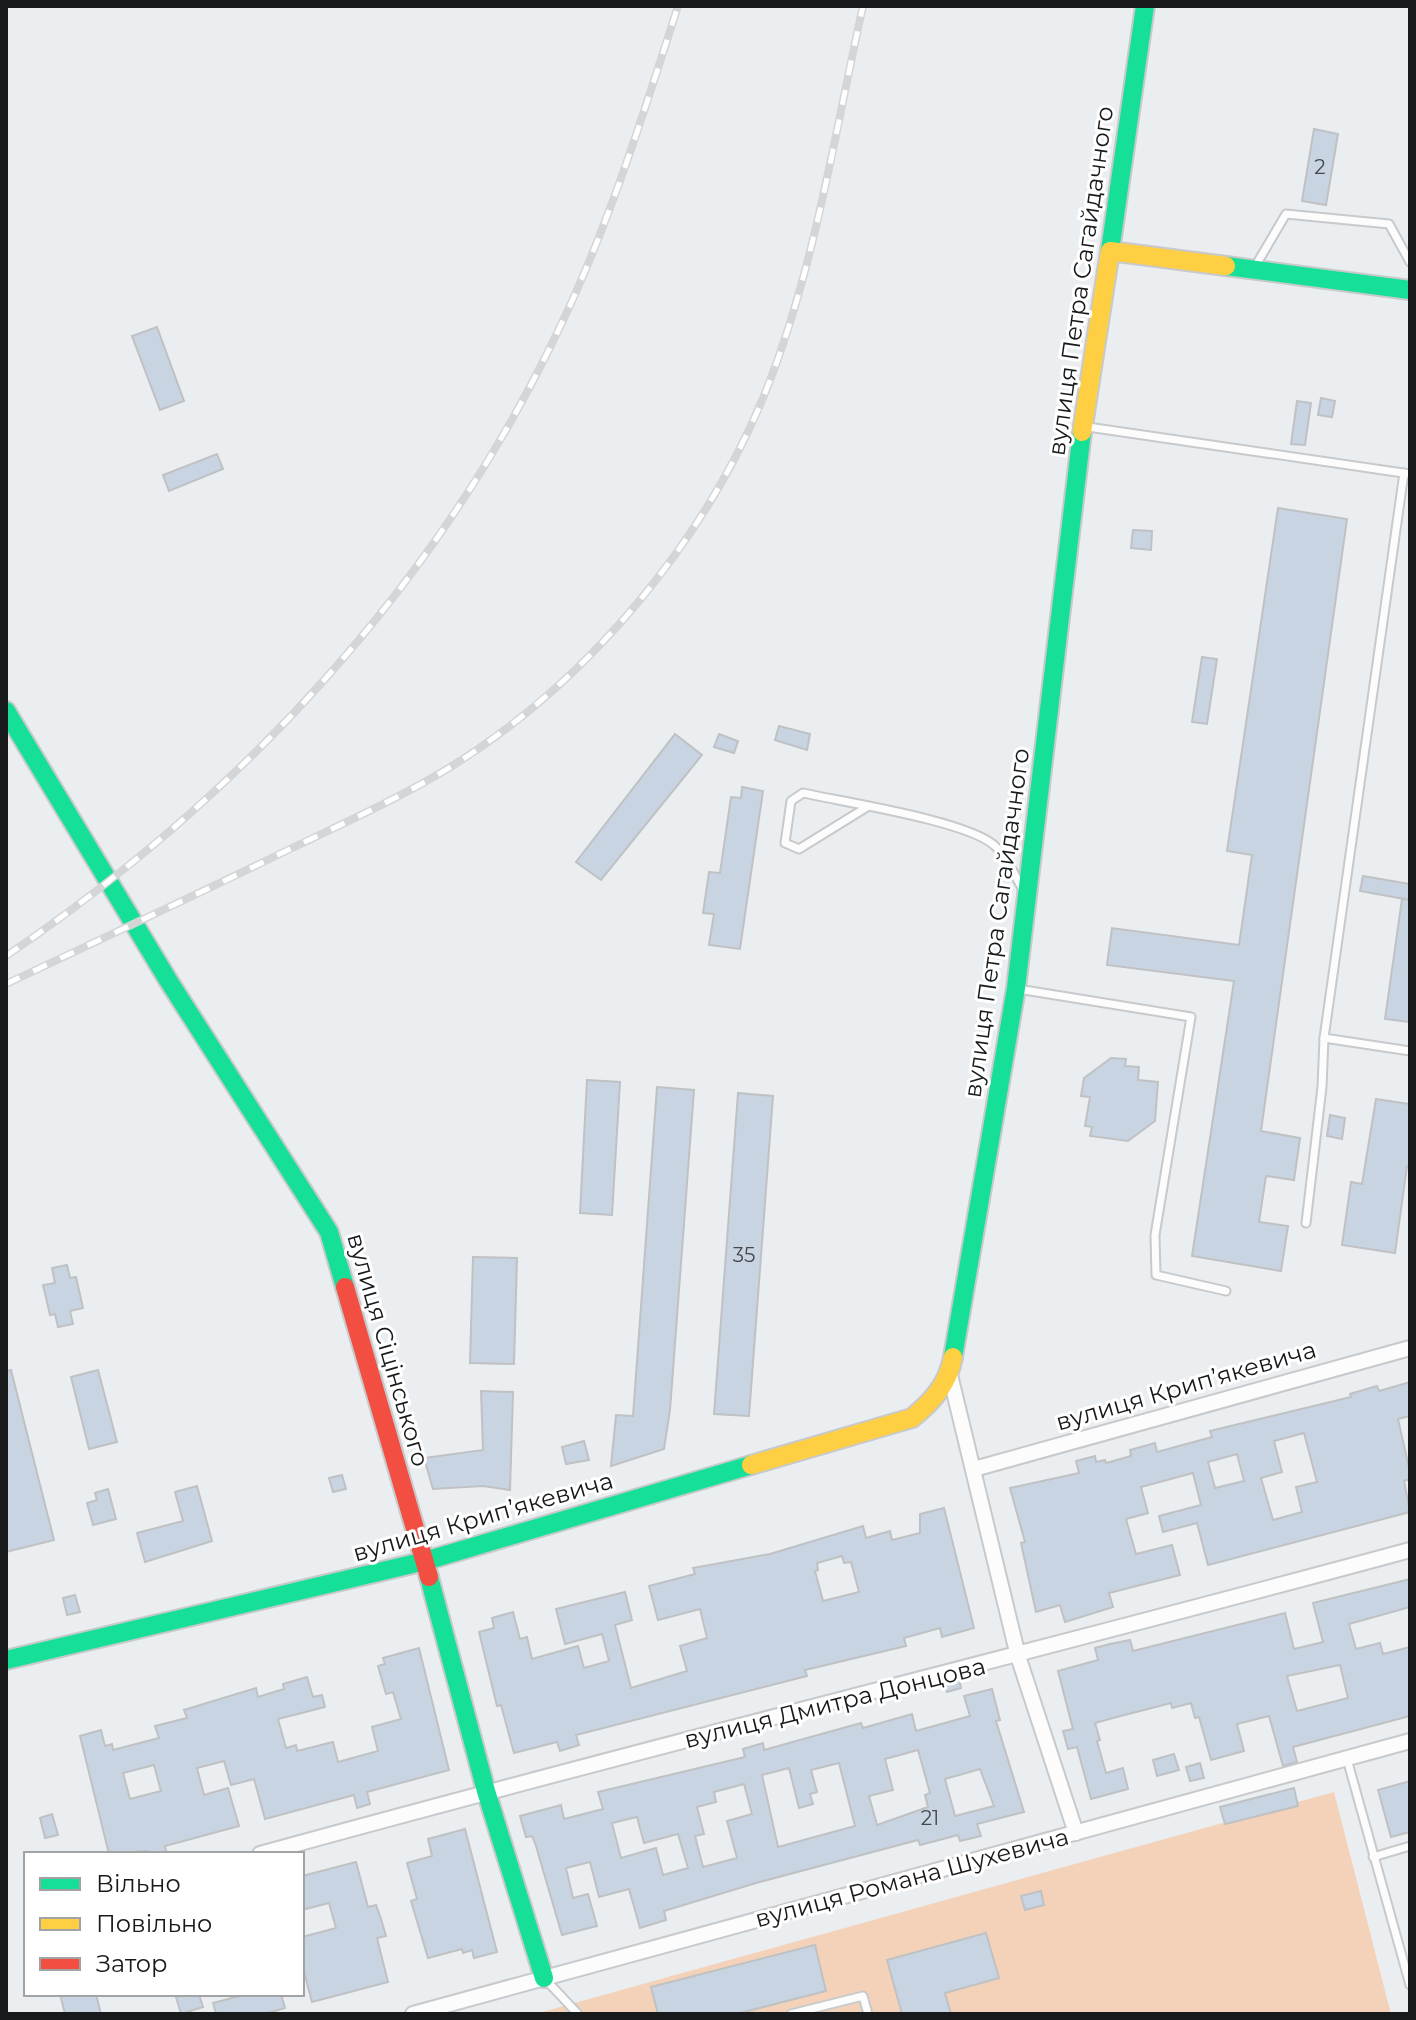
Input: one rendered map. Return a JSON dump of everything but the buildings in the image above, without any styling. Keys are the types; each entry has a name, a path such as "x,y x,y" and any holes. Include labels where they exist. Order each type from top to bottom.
{"main road":[{"name":"вулиця Петра Сагайдачного","path":"950,1375 1016,988 1083,427 1145,6"},
{"path":"1110,251 1410,290"},
{"name":"вулиця Сіцінського","path":"6,711 168,980 329,1232 425,1561 486,1791 544,1978"},
{"name":"вулиця Крипʼякевича","path":"6,1660 425,1561 912,1418 931,1403 950,1375"}],"street":[{"name":"вулиця Крипʼякевича","path":"974,1469 1410,1348"},
{"name":"вулиця Петра Сагайдачного","path":"950,1375 1018,1656 1076,1833"},
{"name":"вулиця Дмитра Донцова","path":"267,1852 486,1791 1018,1656 1410,1550"},
{"name":"вулиця Романа Шухевича","path":"413,2014 1410,1741"}],"lane":[{"path":"1253,270 1286,214 1389,224 1410,262"},
{"path":"1083,427 1407,474 1324,1038 1322,1087 1306,1223"},
{"path":"867,807 799,849 785,843 791,801 799,793 867,807 952,827 993,844 1027,897"},
{"path":"1016,988 1191,1017 1155,1235 1156,1275 1226,1291"},
{"path":"1324,1038 1410,1051"},
{"path":"1347,1759 1410,1985"},
{"path":"1373,1857 1410,1846"},
{"path":"544,1978 578,2014"},
{"path":"791,2014 863,1996 868,2014"}],"shaded area":[{"path":"1334,1792 1391,2014 535,2014"}],"railway":[{"path":"6,956 92,894 174,827 252,756 325,679 392,598 454,513 510,423 577,290 624,169 678,6"},
{"path":"6,984 372,810 452,766 502,732 549,694 635,606 708,506 738,453 781,351 809,254 863,6"}],"traffic: fast":[{"path":"1110,251 1145,6"},
{"path":"1226,266 1410,290"},
{"path":"953,1357 1016,988 1082,432"},
{"path":"6,711 168,980 329,1232 345,1287"},
{"path":"6,1660 425,1561 751,1465"},
{"path":"429,1577 486,1791 544,1978"}],"traffic: slow":[{"path":"1082,432 1110,251 1226,266"},
{"path":"751,1465 912,1418 938,1391 953,1357"}],"traffic: jam":[{"path":"345,1287 429,1577"}]}
